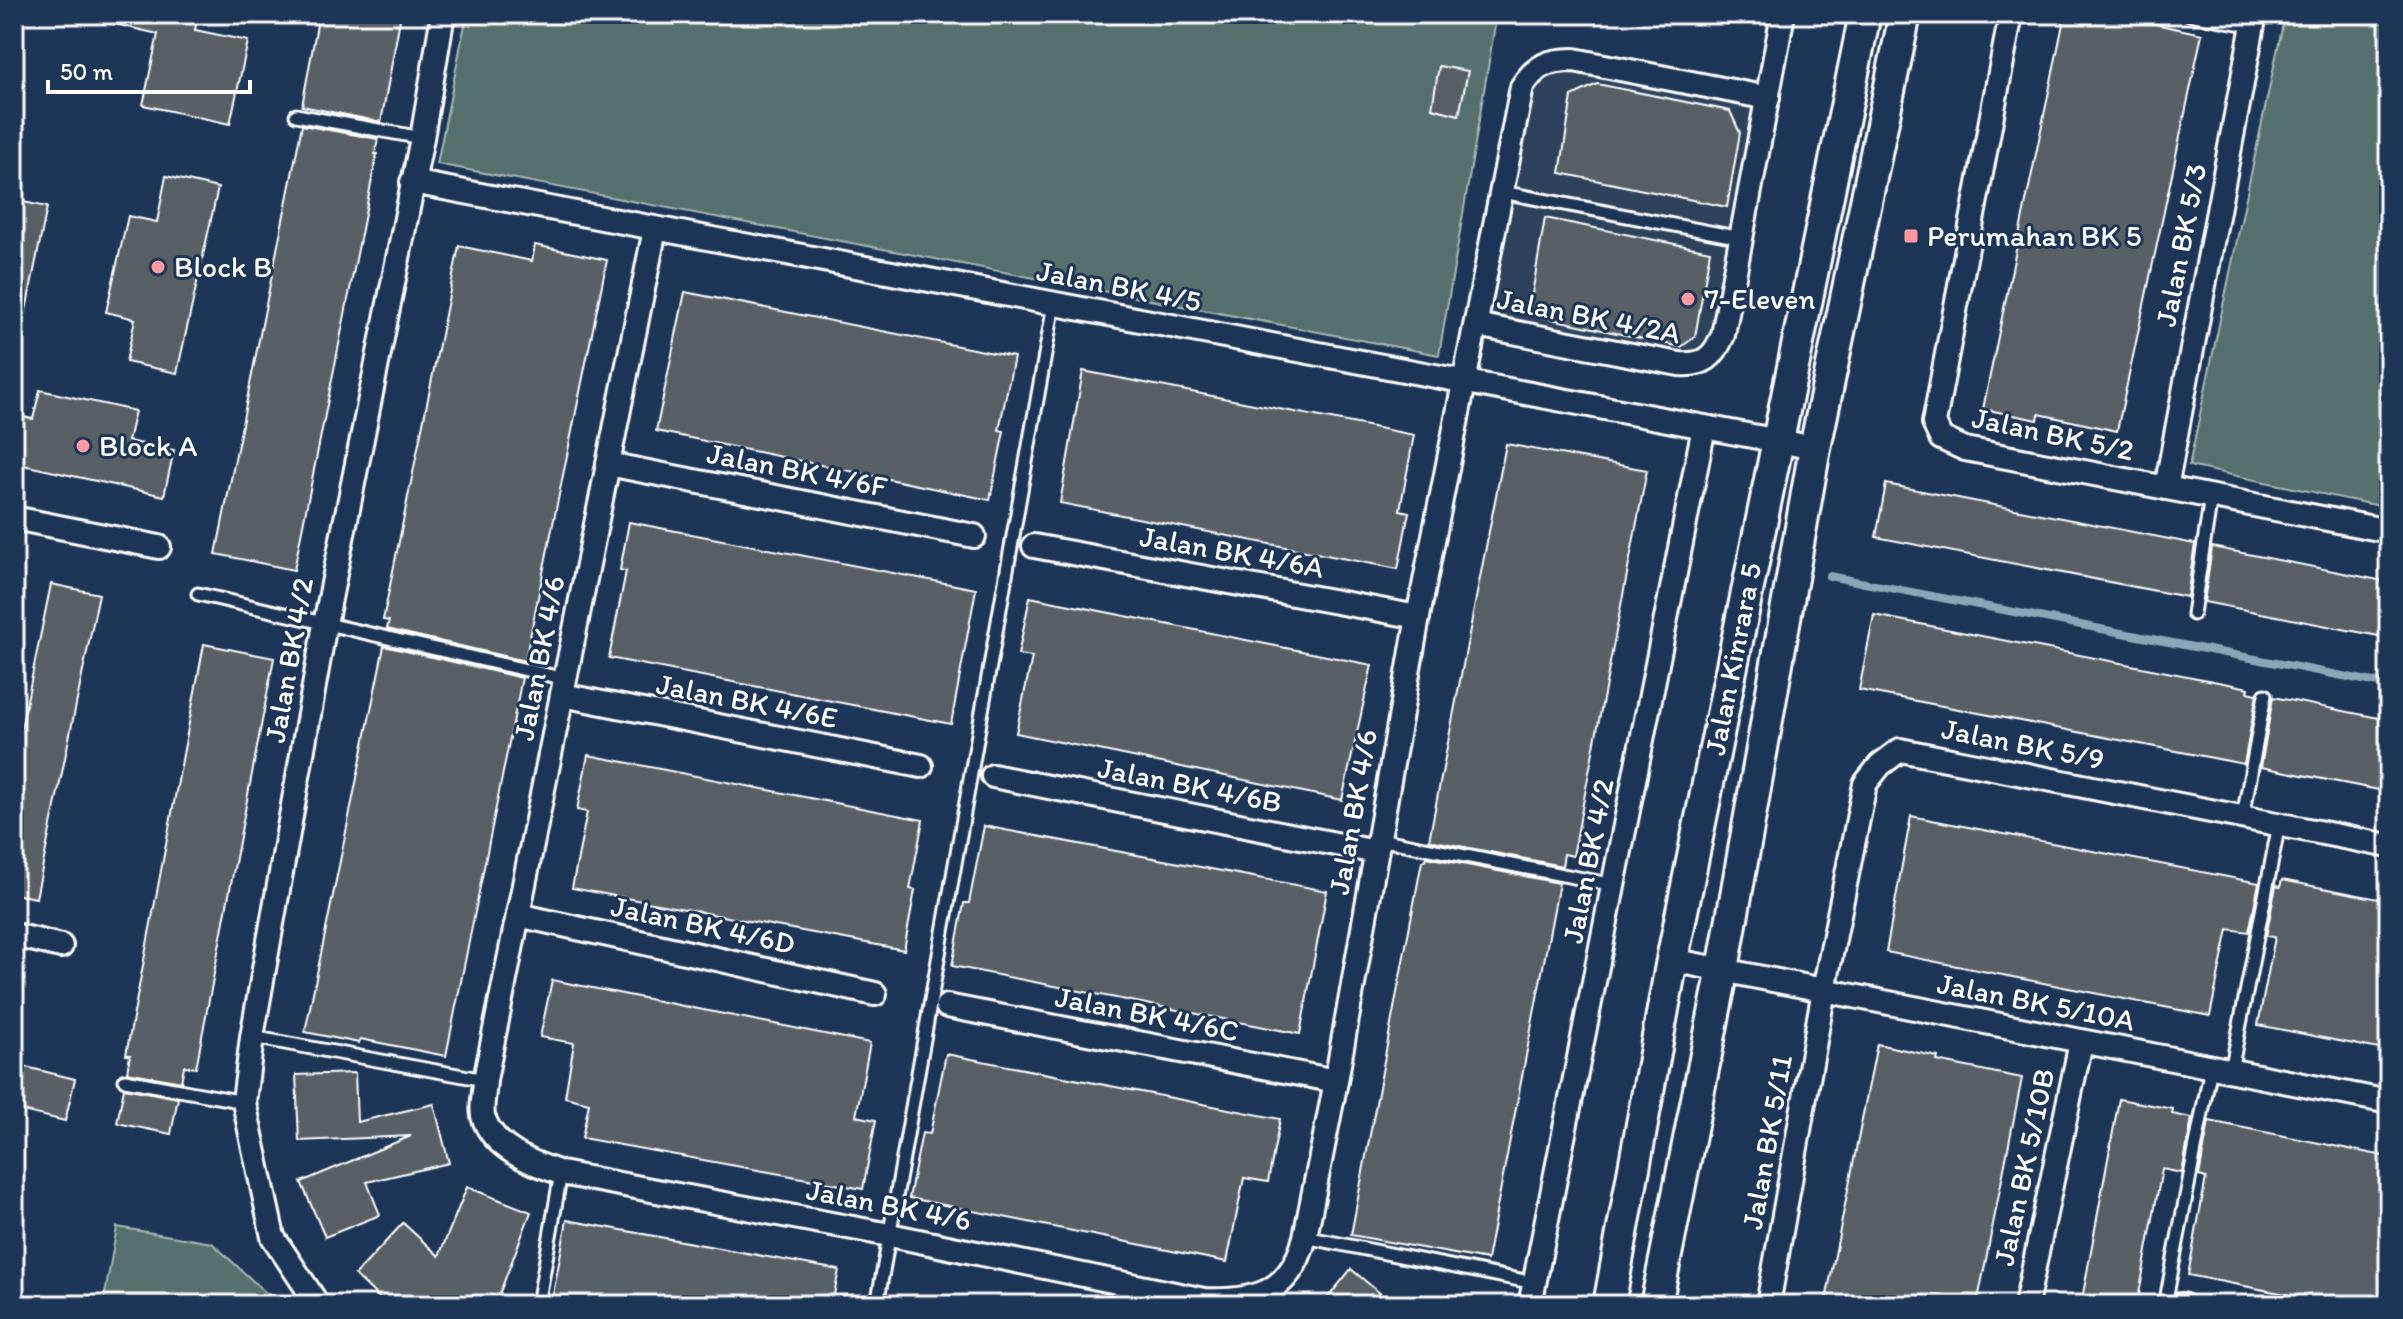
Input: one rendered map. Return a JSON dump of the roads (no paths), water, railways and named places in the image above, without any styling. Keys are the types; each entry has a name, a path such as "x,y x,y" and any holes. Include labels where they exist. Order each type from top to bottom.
{"main road":[{"name":"Jalan Kinrara 5","path":"1609,1305 1672,960 1865,14"},
{"name":"Jalan Kinrara 5","path":"1656,1305 1723,969 1815,448 1905,14"}],"street":[{"name":"Jalan BK 4/2","path":"318,1305 273,1237 244,1102 252,1037 325,624 422,138 443,14"},
{"name":"Jalan BK 4/2A","path":"1476,325 1679,364 1705,362 1716,353 1723,335 1783,14"},
{"name":"Jalan BK 5/2","path":"2011,14 1934,423 1941,438 1965,449 2389,531"},
{"name":"Jalan BK 5/3","path":"2166,488 2254,20"},
{"name":"Jalan BK 4/2A","path":"1465,382 1522,87 1532,73 1544,63 1574,60 1768,98"},
{"name":"Jalan BK 4/5","path":"412,182 1815,448"},
{"name":"Jalan BK 4/6","path":"655,229 485,1080 483,1117 501,1144 529,1162 561,1173 890,1235 1203,1302 1239,1301 1270,1290 1291,1272 1301,1254 1336,1081 1418,617 1465,382"},
{"name":"Jalan BK 4/2","path":"1532,1294 1704,427"},
{"name":"Jalan BK 4/6F","path":"608,464 974,536"},
{"path":"14,518 159,547"},
{"name":"Jalan BK 4/6A","path":"1034,546 1418,617"},
{"name":"Jalan BK 4/6E","path":"564,687 921,766"},
{"name":"Jalan BK 5/9","path":"1824,990 1865,784 1880,765 1900,750 2389,846"},
{"name":"Jalan BK 4/6B","path":"993,776 1378,846"},
{"name":"Jalan BK 4/6D","path":"518,915 875,994"},
{"path":"14,935 61,946"},
{"name":"Jalan BK 5/10A","path":"1672,960 2389,1102"},
{"name":"Jalan BK 5/11","path":"1768,1305 1824,990"},
{"name":"Jalan BK 4/6C","path":"947,1006 1336,1081"},
{"name":"Jalan BK 5/10B","path":"2026,1305 2081,1042"}],"lane":[{"path":"2189,14 2254,20"},
{"path":"296,115 422,138"},
{"path":"1502,192 1741,238"},
{"path":"877,1305 1054,304"},
{"path":"2193,614 2211,497"},
{"path":"198,594 564,687"},
{"path":"2243,817 2265,695"},
{"path":"2165,1305 2279,824"},
{"path":"1378,846 1614,885"},
{"path":"252,1037 485,1080"},
{"path":"125,1080 244,1102"},
{"path":"538,1305 561,1173"},
{"path":"1305,1237 1532,1294"}],"waterway":[{"path":"1829,576 2389,685"}],"place":[{"name":"Perumahan BK 5","path":"1911,236"},
{"name":"Block B","path":"158,267"},
{"name":"7-Eleven","path":"1688,299"},
{"name":"Block A","path":"83,446"}]}
